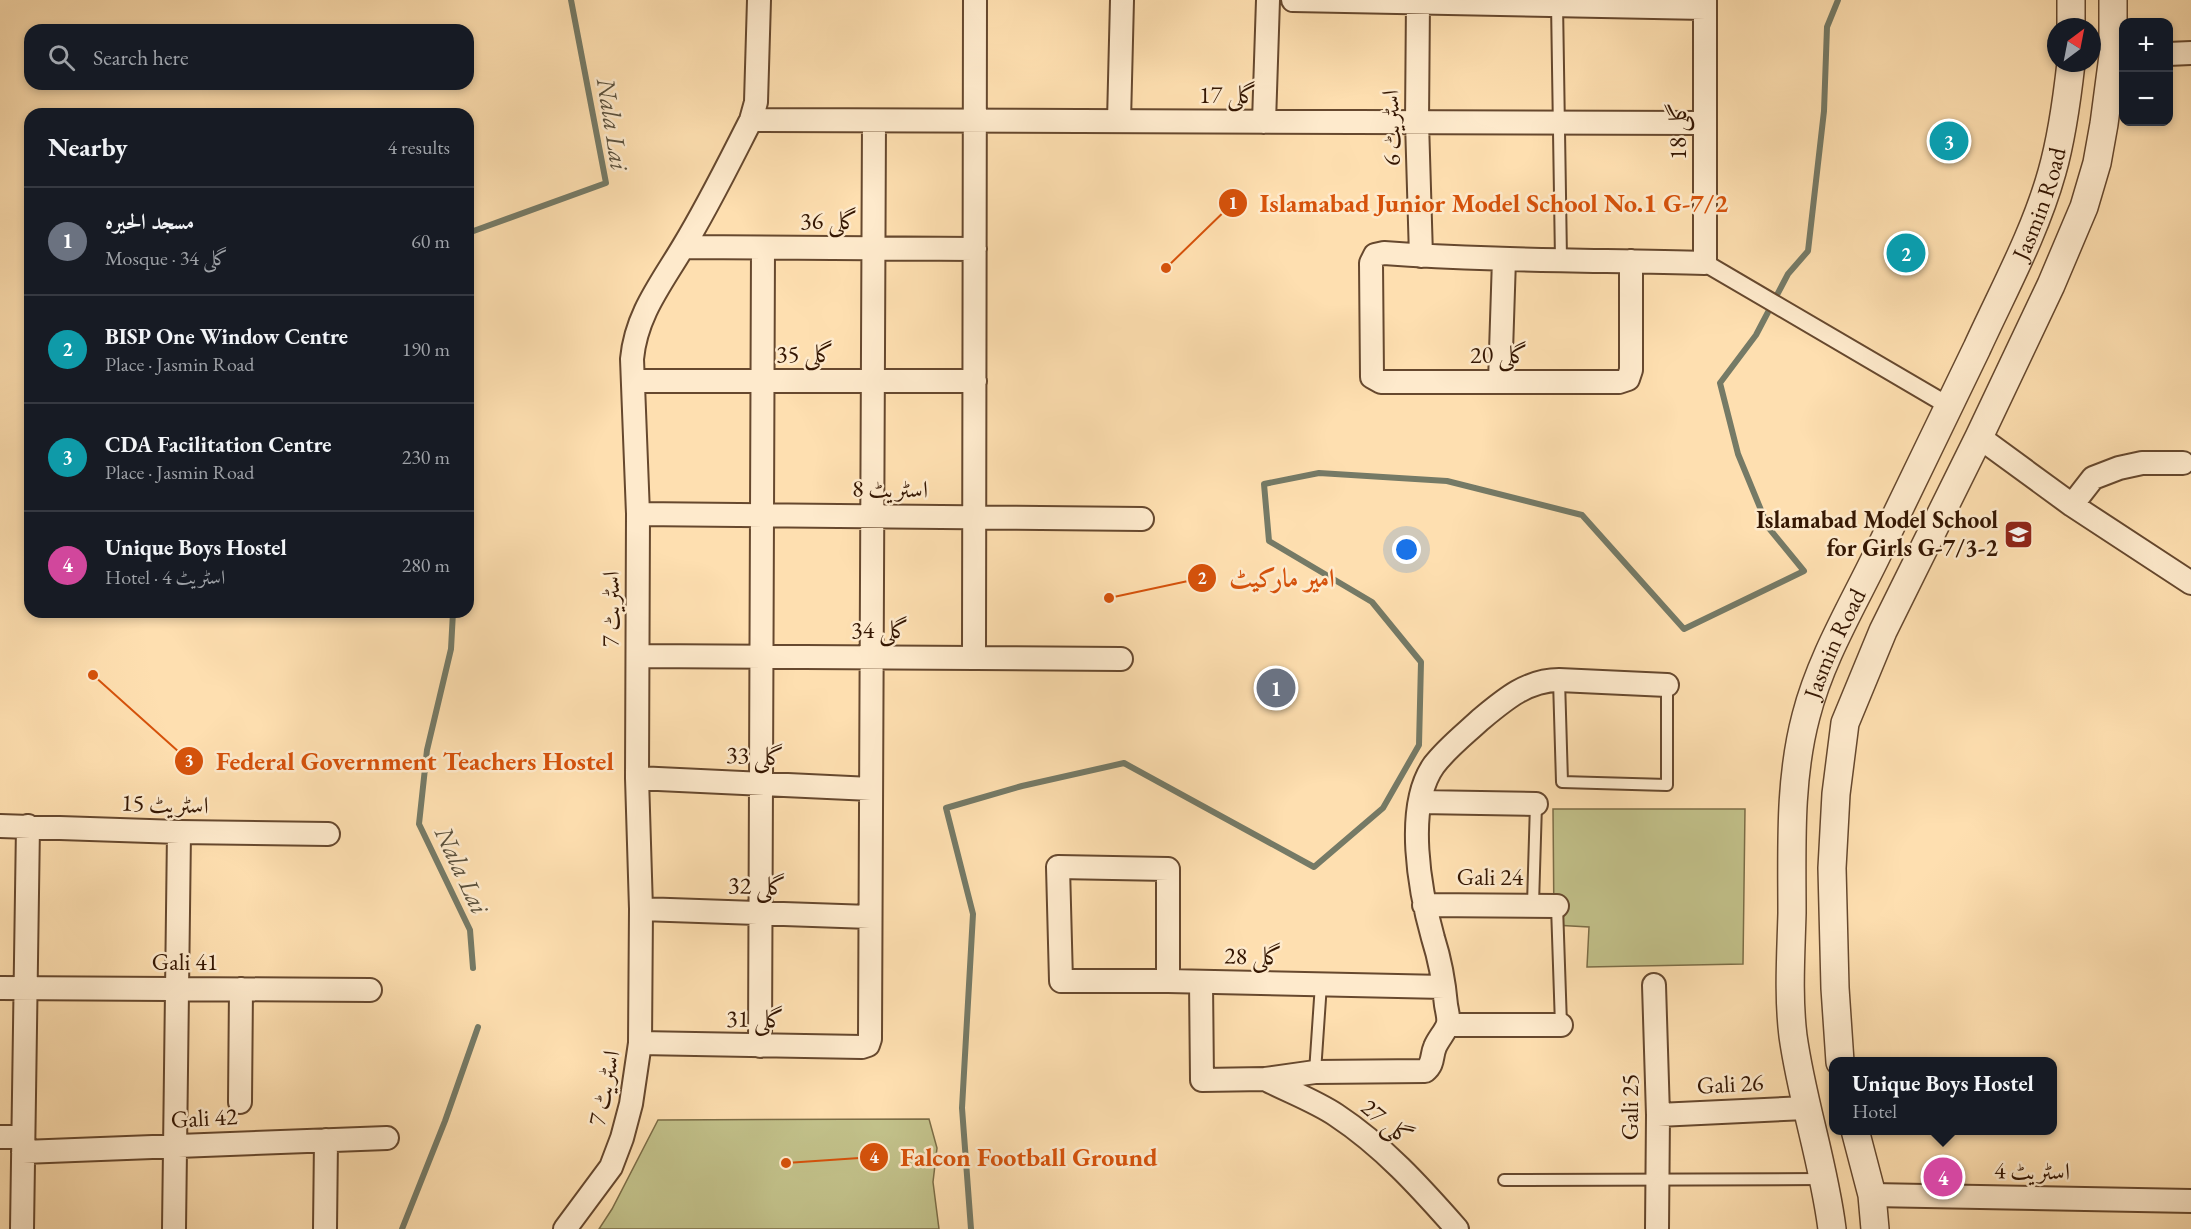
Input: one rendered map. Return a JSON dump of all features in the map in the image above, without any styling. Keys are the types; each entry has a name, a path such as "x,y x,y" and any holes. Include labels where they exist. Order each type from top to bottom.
{"street":[{"name":"اسٹریٹ 7","path":"565,1229 611,1167 631,1104 638,1071 641,909 637,778 638,514 632,359 634,340 657,287 683,247 751,120 756,102 759,0"},
{"path":"974,658 975,0"},
{"path":"1119,122 1122,0"},
{"path":"1264,122 1268,0"},
{"path":"1293,0 1705,4"},
{"path":"2071,0 2071,18"},
{"name":"Jasmin Road","path":"1840,1057 1835,988 1832,868 1836,794 1845,723 1883,631 1979,437 2051,285 2084,207 2097,163 2116,61 2113,0"},
{"name":"اسٹریٹ 6","path":"1418,1 1417,122 1421,256"},
{"name":"گلی 18","path":"1705,4 1705,263"},
{"path":"2173,54 2191,53"},
{"path":"2101,62 2116,61"},
{"name":"Jasmin Road","path":"1832,1229 1824,1179 1806,1108 1793,1035 1791,990 1794,795 1799,748 1806,714 1823,664 1949,406 2039,209 2052,172 2070,72"},
{"name":"گلی 17","path":"751,120 1705,123"},
{"path":"870,917 874,121"},
{"name":"گلی 36","path":"683,247 975,249"},
{"path":"760,1046 763,248"},
{"name":"گلی 20","path":"1421,256 1384,253 1375,255 1371,263 1372,377 1382,382 1619,382 1628,379 1630,370 1630,261"},
{"path":"1421,256 1705,263 1949,406"},
{"path":"1500,382 1504,259"},
{"name":"گلی 35","path":"634,381 975,381"},
{"path":"1979,437 2072,505 2191,583"},
{"path":"2072,505 2093,478 2119,468 2142,463 2183,463"},
{"name":"اسٹریٹ 8","path":"638,514 1142,519"},
{"name":"گلی 34","path":"638,656 1121,659"},
{"path":"1561,1025 1448,1025 1438,956 1424,905 1417,847 1420,802 1426,781 1434,765 1461,737 1508,696 1547,680 1667,685"},
{"name":"گلی 33","path":"637,778 871,789"},
{"path":"1420,802 1536,804"},
{"name":"اسٹریٹ 15","path":"0,826 328,834"},
{"path":"22,1229 28,826"},
{"path":"174,1229 179,832"},
{"name":"گلی 28","path":"1168,981 1167,868 1058,867 1061,981 1444,987"},
{"name":"Gali 24","path":"1424,905 1533,904 1557,906"},
{"name":"گلی 32","path":"641,909 870,917"},
{"name":"گلی 31","path":"640,1043 862,1047 868,1045 870,1039 870,917"},
{"name":"گلی 27","path":"1201,982 1202,1080 1265,1080 1315,1072 1425,1071 1432,1063 1436,1044 1448,1025"},
{"name":"Gali 25","path":"1654,985 1658,1115 1657,1229"},
{"name":"Gali 41","path":"0,988 370,990"},
{"path":"240,1102 241,989"},
{"name":"گلی 27","path":"1265,1080 1334,1113 1368,1138 1400,1166 1457,1229"},
{"name":"Gali 26","path":"1658,1115 1806,1108"},
{"path":"1856,1135 1872,1195 1875,1229"},
{"name":"Gali 42","path":"0,1137 23,1144 175,1147 387,1138"},
{"path":"325,1229 326,1140"},
{"name":"اسٹریٹ 4","path":"1872,1195 2191,1201"}],"lane":[{"path":"1557,3 1561,260"},
{"path":"1559,680 1562,782 1666,785 1667,685"},
{"path":"1533,904 1536,804"},
{"path":"1557,906 1561,1025"},
{"path":"1315,1072 1321,984"},
{"path":"1504,1180 1824,1179"}],"shaded area":[{"path":"1553,809 1745,809 1743,964 1587,967 1589,927 1554,925"},
{"path":"929,1119 937,1148 933,1182 939,1229 599,1229 612,1209 658,1120"}],"waterway":[{"name":"Nala Lai","path":"474,231 606,183 571,0"},
{"path":"971,1229 962,1108 973,914 946,808 1022,786 1124,763 1314,867 1383,808 1419,745 1421,662 1372,602 1269,541 1264,484 1319,473 1447,481 1582,515 1684,629 1804,571 1768,527 1738,454 1720,383 1756,335 1788,274 1808,251 1824,111 1827,27 1838,0"},
{"name":"Nala Lai","path":"453,618 451,649 427,750 419,824 470,930 473,968"},
{"name":"Nala Lai","path":"402,1229 445,1121 478,1027"}],"place":[{"name":"CDA Facilitation Centre","path":"1949,141"},
{"name":"BISP One Window Centre","path":"1906,253"},
{"name":"Islamabad Junior Model School No.1 G-7/2","path":"1166,268"},
{"name":"Islamabad Model School for Girls G-7/3-2","path":"2019,534"},
{"name":"امیر مارکیٹ","path":"1109,598"},
{"name":"Federal Government Teachers Hostel","path":"93,675"},
{"name":"مسجد الحیرہ","path":"1276,688"},
{"name":"Falcon Football Ground","path":"786,1163"},
{"name":"Unique Boys Hostel","path":"1943,1177"}]}
